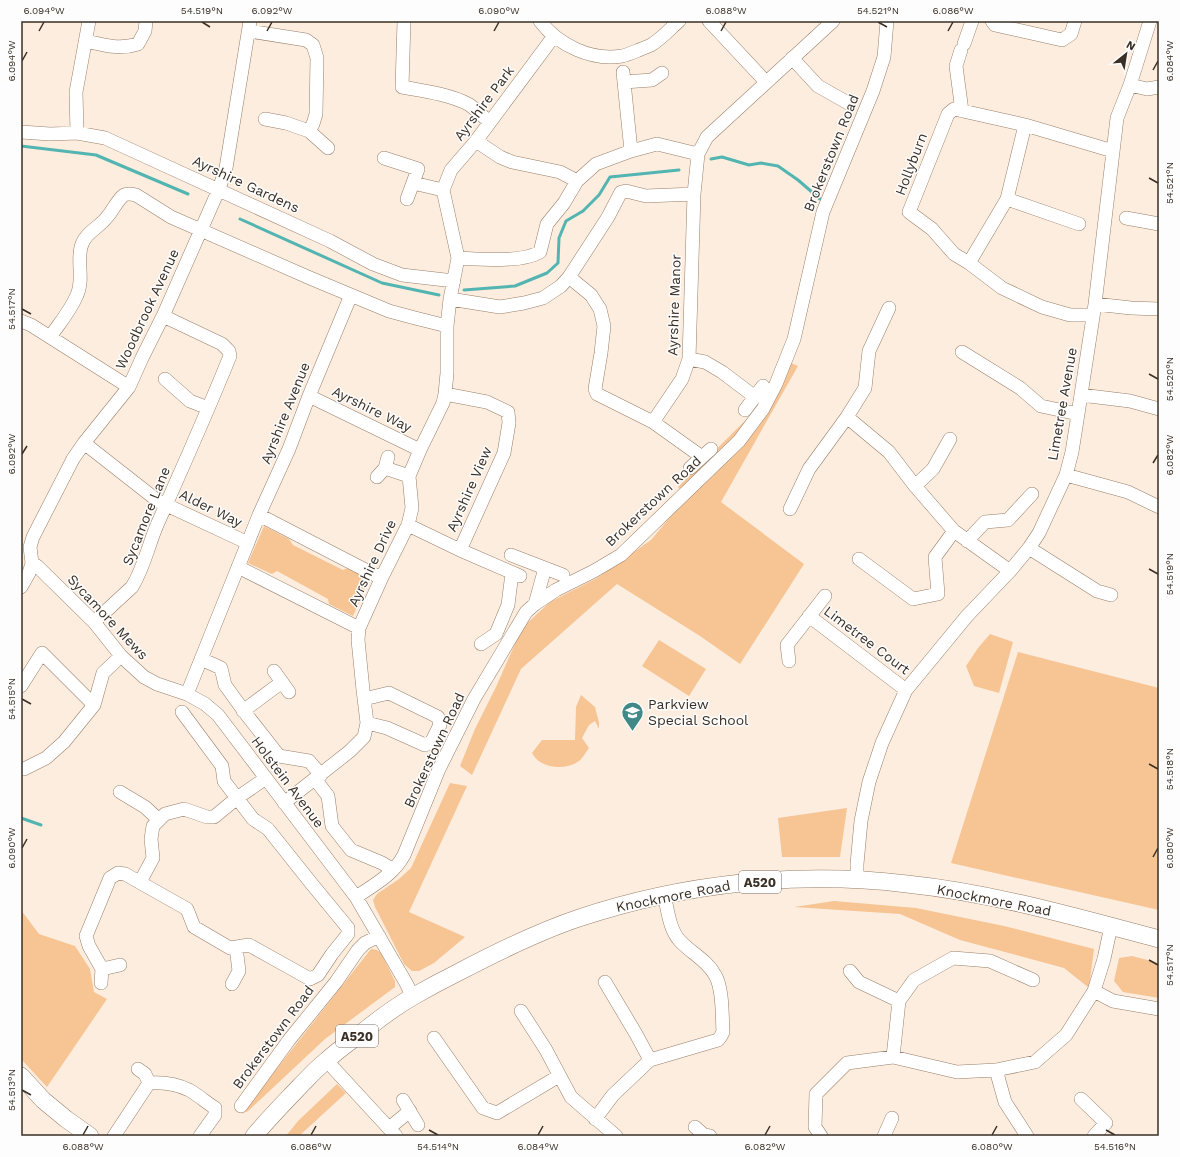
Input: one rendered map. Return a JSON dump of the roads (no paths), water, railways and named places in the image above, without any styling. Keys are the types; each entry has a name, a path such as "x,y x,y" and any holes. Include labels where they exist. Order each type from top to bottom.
{"main road":[{"name":"Knockmore Road","path":"254,1136 274,1113 326,1060 389,1012 413,997 476,963 538,934 577,918 617,906 664,895 701,888 802,879 857,880 907,884 996,898 1159,939"},
{"path":"21,1076 43,1100 90,1136"}],"street":[{"path":"77,133 76,92 89,21"},
{"path":"86,41 110,46 127,47 138,44 145,31 146,21"},
{"path":"404,21 402,87 438,94 457,100 469,105 490,122"},
{"path":"540,21 554,36 570,47 589,54 605,57 623,56 650,45 664,35 679,21"},
{"path":"709,21 766,82"},
{"path":"413,183 443,190 458,258 492,260 532,257 540,252 547,224 564,203 577,181 596,164 631,151 657,144 698,154 707,137 833,21"},
{"name":"Brokerstown Road","path":"356,897 372,887 399,864 439,769 474,699 526,612 556,590 594,571 621,555 739,441 763,409 776,384 794,339 823,212 873,92 884,56 887,21"},
{"path":"972,21 956,66 962,111 1025,125 1113,151"},
{"path":"992,21 995,26 1062,40 1071,34 1075,21"},
{"name":"Limetree Avenue","path":"857,880 861,821 869,782 882,743 906,690 967,616 1010,571 1029,548 1039,533 1066,475 1072,452 1094,309 1117,118 1130,85 1150,21"},
{"path":"249,26 306,40 313,45 317,58 316,114 309,132"},
{"name":"Woodbrook Avenue","path":"21,587 30,573 32,563 30,547 33,537 73,459 129,387 163,316 219,189 226,168 249,26"},
{"name":"Ayrshire Park","path":"443,190 451,170 476,141 554,36"},
{"path":"792,58 818,86 848,103"},
{"path":"631,151 624,77 652,80 662,73"},
{"path":"1130,85 1147,89 1159,87"},
{"name":"Hollyburn","path":"962,111 954,109 948,114 909,212 932,228 954,254 969,263 1002,288 1042,307 1070,315 1094,309 1159,309"},
{"path":"265,119 286,123 309,132 328,148"},
{"path":"969,263 1007,199 1025,125"},
{"name":"Ayrshire Gardens","path":"21,132 50,134 77,133 106,138 330,241 373,264 402,275 454,281"},
{"path":"476,141 500,157 512,162 560,172 577,181"},
{"name":"Ayrshire Manor","path":"653,422 682,379 689,360 694,194 698,154"},
{"path":"384,158 418,169 407,199"},
{"path":"450,299 500,307 543,298 561,286 569,277 608,217 621,192 626,191 646,196 694,194"},
{"path":"50,337 77,295 80,285 79,260 81,245 87,235 106,219 126,194 136,196 171,217 351,296 389,311 447,326"},
{"path":"1007,199 1080,224"},
{"path":"1126,218 1159,224"},
{"name":"Ayrshire Drive","path":"368,723 364,699 358,628 408,525 412,508 409,476 443,403 445,394 447,326 450,299 458,258"},
{"path":"569,277 591,295 600,309 604,326 601,353 594,389 597,394 653,422 707,453 690,468"},
{"name":"Ayrshire Avenue","path":"187,694 259,515 289,449 309,396 351,296"},
{"path":"790,509 809,469 866,388 869,351 889,308"},
{"name":"Sycamore Lane","path":"94,622 132,587 136,580 144,563 156,528 230,356 229,351 222,344 163,316"},
{"path":"21,321 31,325 129,387"},
{"path":"962,352 1020,388 1041,406 1078,414"},
{"path":"689,360 705,362 759,391 745,410"},
{"path":"165,379 190,400 208,408"},
{"name":"Ayrshire View","path":"445,394 487,402 508,412 509,423 504,453 460,550"},
{"path":"1081,395 1130,401 1159,409"},
{"name":"Ayrshire Way","path":"309,396 420,450"},
{"path":"847,417 889,452 954,531 1010,571"},
{"path":"916,486 934,470 950,439"},
{"name":"Alder Way","path":"84,443 153,498 248,543"},
{"path":"383,467 409,476"},
{"path":"1066,475 1128,492 1159,507"},
{"path":"967,541 985,522 1008,520 1032,494"},
{"path":"259,515 375,575 382,577"},
{"path":"408,525 460,550 516,574 508,605 496,634 480,644"},
{"path":"859,559 913,599 938,594 935,557 954,531"},
{"path":"1029,548 1097,591 1111,595"},
{"path":"511,555 563,575"},
{"name":"Sycamore Mews","path":"32,563 37,566 94,622 121,656 144,678 187,694"},
{"path":"238,567 358,628"},
{"path":"535,604 545,568"},
{"name":"Limetree Court","path":"789,660 787,645 824,596"},
{"name":"Limetree Court","path":"809,616 906,690"},
{"path":"21,686 42,653 94,705"},
{"path":"21,769 24,769 46,758 64,742 94,705 103,673 121,656"},
{"path":"201,660 221,668 225,685 243,711 279,756 309,761 328,796 332,826 351,850 393,870"},
{"path":"243,711 282,681"},
{"path":"284,803 350,751 364,738 368,723 387,728 425,745 432,741 440,725 438,717 389,693 364,699"},
{"name":"Holstein Avenue","path":"187,694 205,704 218,715 356,897"},
{"path":"101,983 102,969 89,946 86,936 110,878 118,874 125,874 187,909 194,927 230,948 249,945 310,980 318,975 348,934 348,928 268,829 253,819 224,781 222,766 182,712"},
{"path":"140,882 153,858 151,839 154,826 165,814 184,809 207,817 214,817 237,798 266,778"},
{"path":"120,792 145,807 159,820"},
{"path":"595,1119 613,1095 650,1060 718,1040 723,1032 720,988 715,975 707,965 680,941 672,928 664,895"},
{"path":"356,897 413,997"},
{"path":"821,1136 815,1127 816,1094 847,1062 893,1057 957,1072 996,1070 1034,1062 1066,1035 1094,991 1104,959 1111,926"},
{"name":"Brokerstown Road","path":"241,1106 289,1040 336,982 358,950 365,943 379,936"},
{"path":"232,984 239,971 236,947"},
{"path":"893,1057 899,1001 914,980 953,958 990,961 1033,980"},
{"path":"102,969 120,965"},
{"path":"850,971 859,982 899,1001"},
{"path":"605,982 650,1060"},
{"path":"1094,991 1113,1001 1159,1009"},
{"path":"522,1011 546,1050 571,1097 616,1136"},
{"path":"434,1038 483,1108 497,1113 559,1076"},
{"path":"326,1060 393,1132 410,1111"},
{"path":"138,1069 145,1074 149,1082"},
{"path":"996,1070 1005,1102 1027,1136"},
{"path":"114,1136 149,1082"},
{"path":"149,1082 160,1082 184,1088 215,1108 215,1115 200,1136"},
{"path":"1081,1099 1106,1123 1094,1136"},
{"path":"403,1100 418,1125"},
{"path":"884,1136 892,1118"}],"waterway":[{"path":"21,146 96,155 188,194"},
{"path":"711,159 722,157 749,165 761,163 778,166 798,180 820,199"},
{"path":"464,290 515,286 547,273 558,263 559,238 566,221 583,211 599,195 610,177 679,170"},
{"path":"240,219 382,283 439,295"},
{"path":"21,818 41,825"}],"place":[{"name":"Parkview Special School","path":"632,732"}]}
